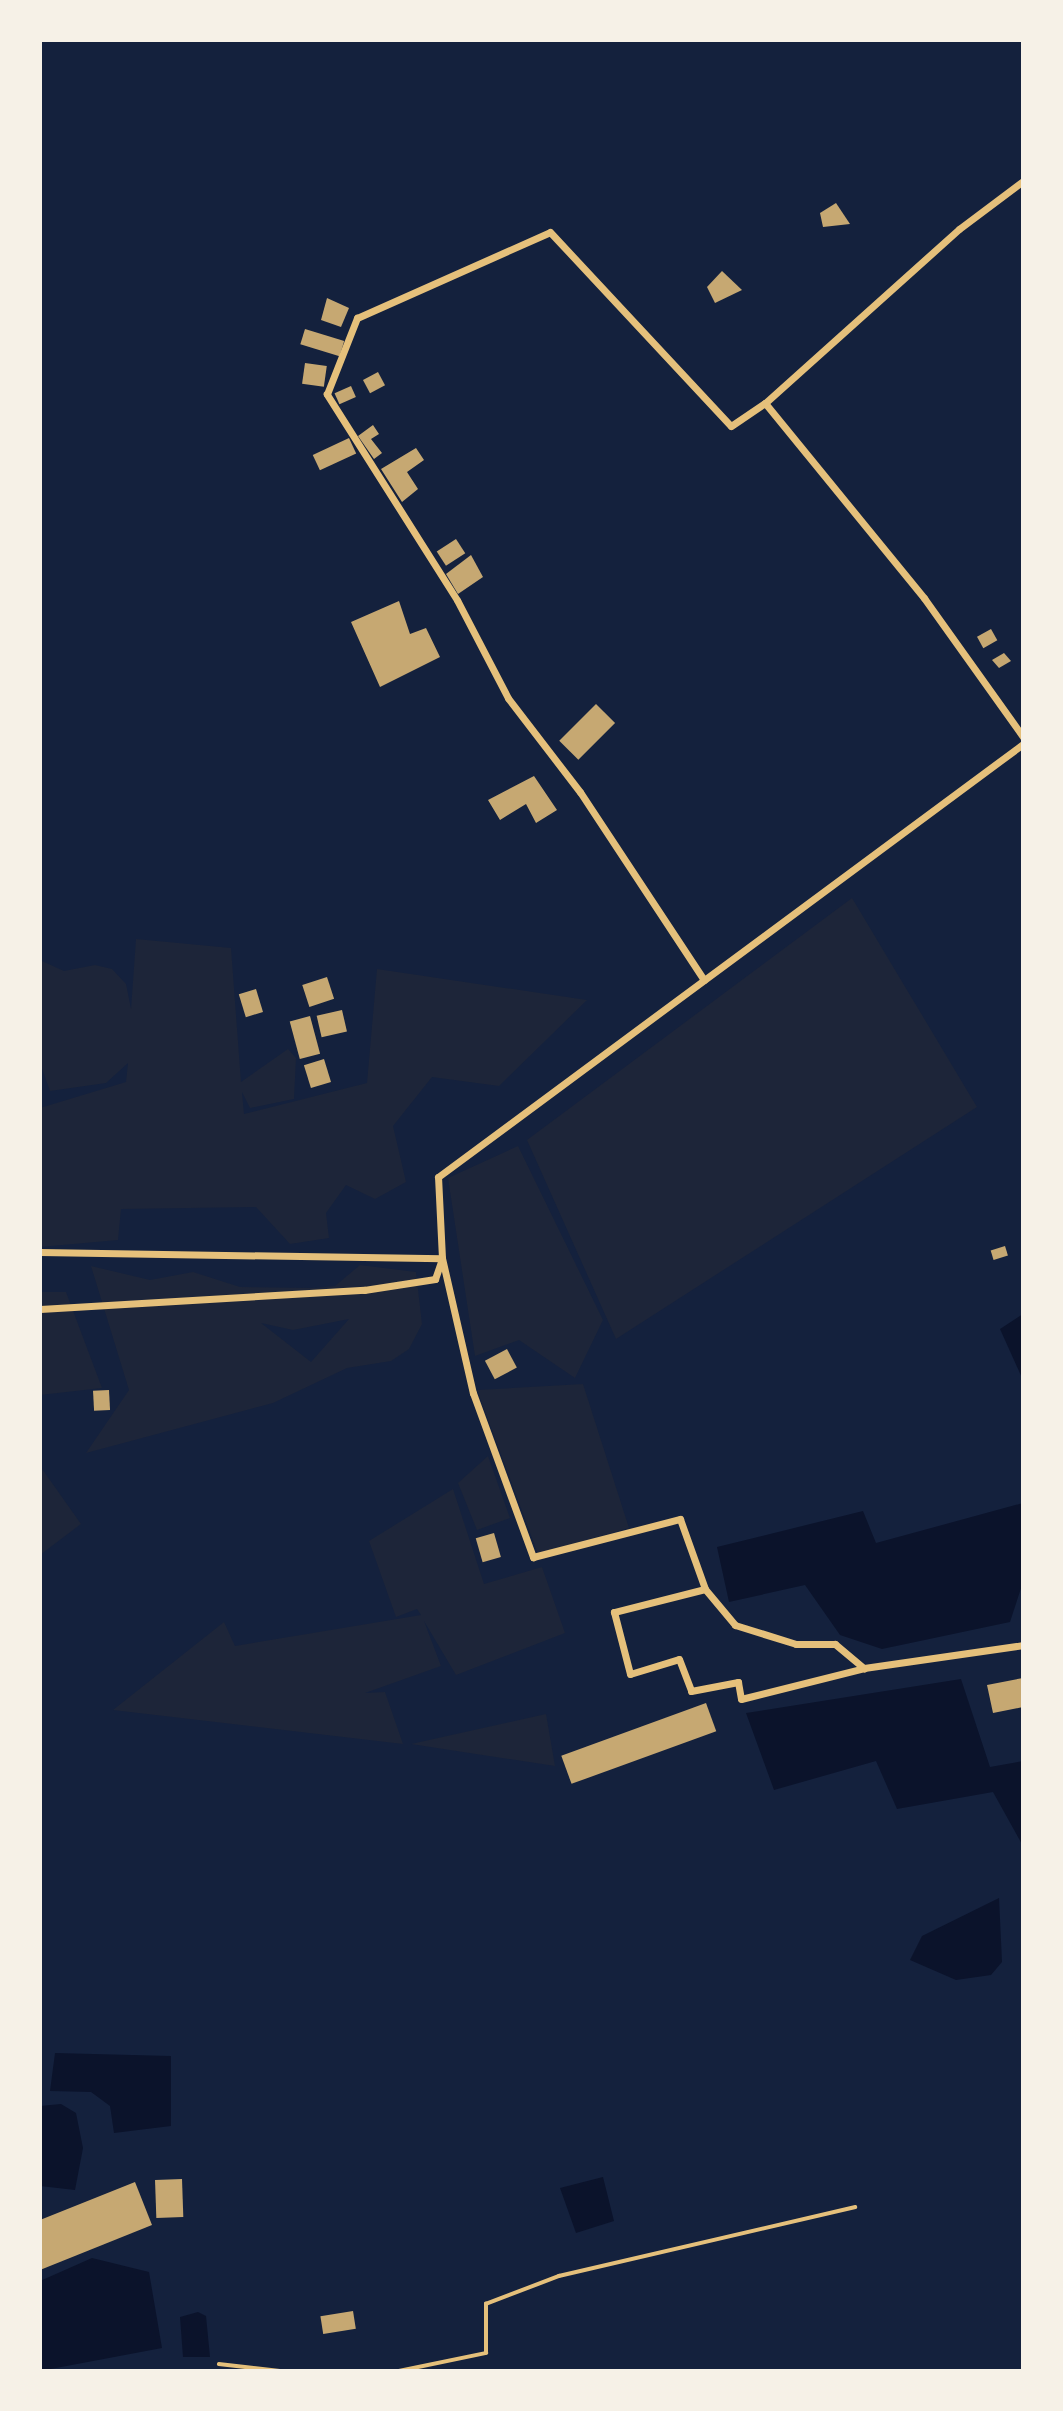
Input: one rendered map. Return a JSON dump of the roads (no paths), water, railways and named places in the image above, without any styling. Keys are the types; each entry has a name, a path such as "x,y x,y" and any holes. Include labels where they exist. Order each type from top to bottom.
{"street":[{"path":"704,980 580,792 508,698 457,600 327,394 357,318 550,232 731,426 765,403 959,229 1023,181"},
{"path":"765,403 924,598 1023,737"},
{"path":"864,1668 835,1644 796,1644 735,1625 705,1589 680,1520 533,1557 472,1393 442,1258 438,1177 1023,744"},
{"path":"40,1252 442,1258"},
{"path":"40,1309 364,1290 435,1279 442,1258"},
{"path":"705,1589 614,1612 630,1674 678,1660 691,1691 737,1682 741,1699 864,1668 1023,1646"}]}
